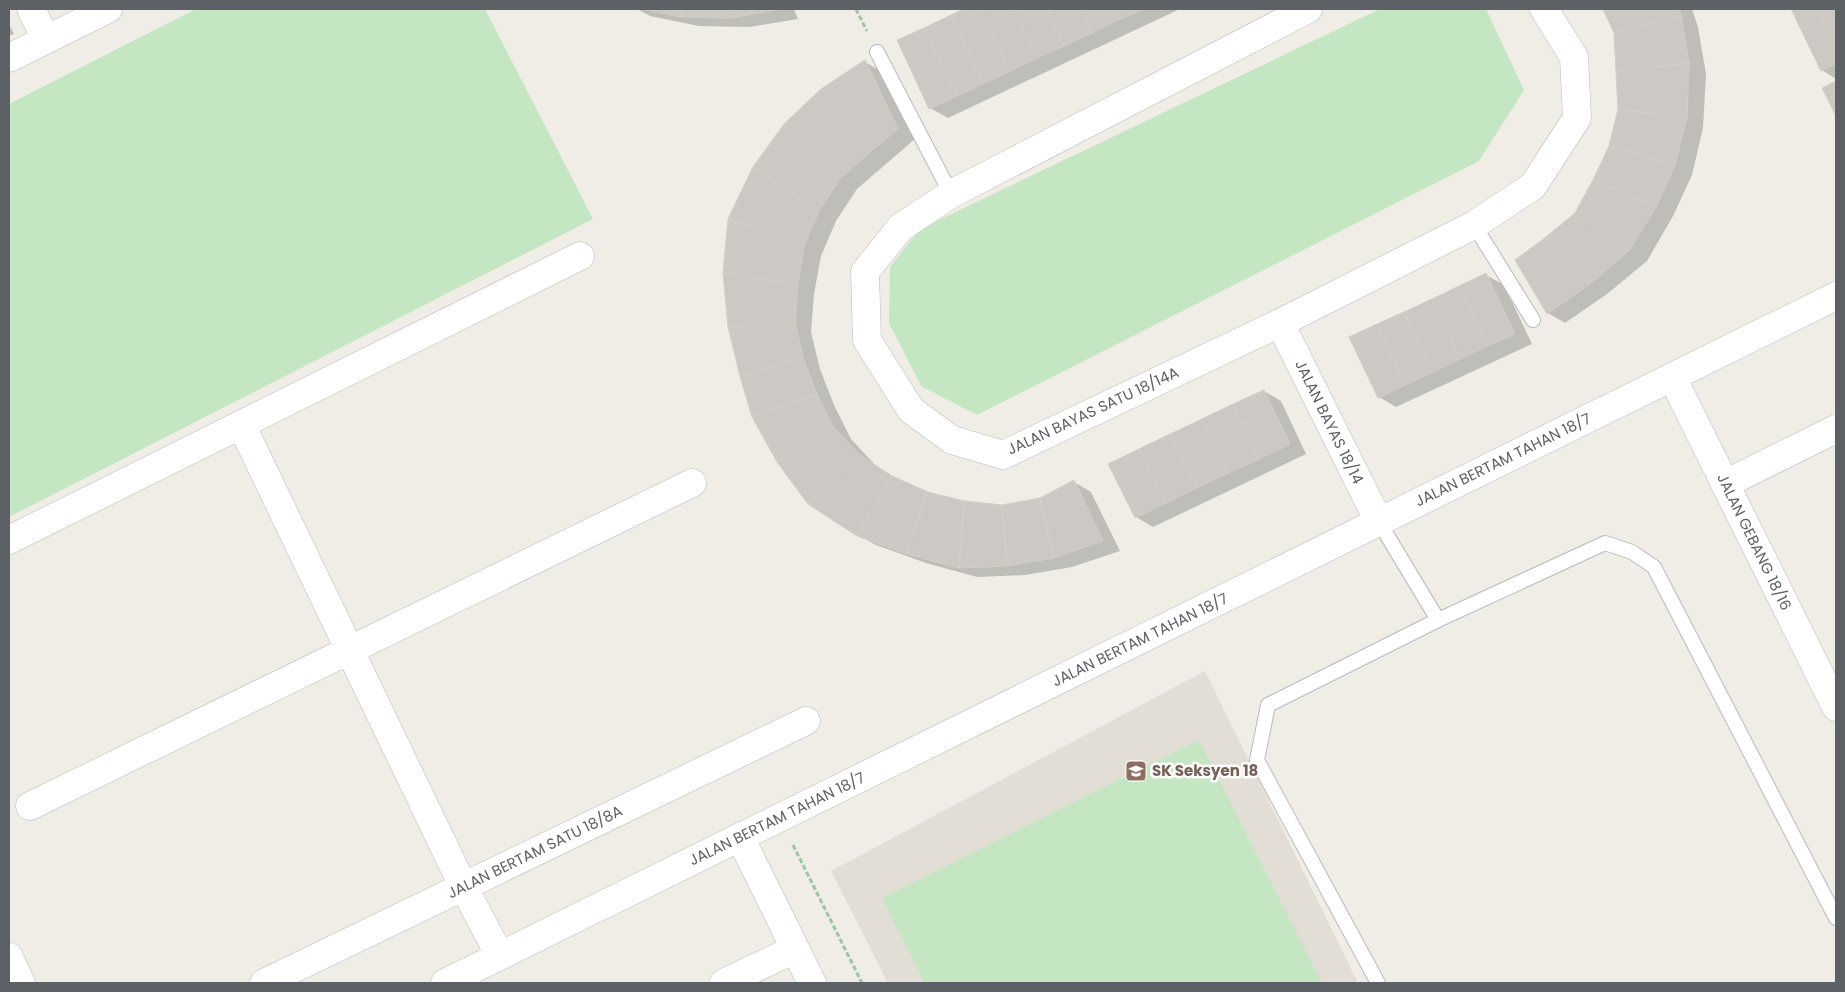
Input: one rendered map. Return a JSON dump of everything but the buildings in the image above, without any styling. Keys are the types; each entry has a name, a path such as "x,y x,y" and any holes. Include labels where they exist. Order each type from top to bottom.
{"street":[{"path":"31,9 46,39"},
{"path":"9,58 108,9"},
{"name":"JALAN BAYAS SATU 18/14A","path":"1308,9 951,194 901,227 865,272 867,340 911,410 952,440 1003,455 1280,323 1474,225 1533,186 1577,118 1574,57 1544,9"},
{"path":"9,540 580,256"},
{"name":"JALAN BERTAM TAHAN 18/7","path":"444,983 1836,296"},
{"name":"JALAN BAYAS 18/14","path":"1280,323 1379,522"},
{"name":"JALAN GEBANG 18/16","path":"1672,377 1836,707"},
{"path":"242,424 463,886 500,956"},
{"path":"1725,484 1836,429"},
{"path":"30,806 692,483"},
{"name":"JALAN BERTAM SATU 18/8A","path":"264,983 806,721"},
{"path":"740,837 812,983"},
{"path":"724,983 795,948"},
{"path":"9,958 21,983"}],"lane":[{"path":"878,52 951,194"},
{"path":"1474,225 1533,320"},
{"path":"1379,522 1438,620"},
{"path":"1378,983 1257,760 1268,705 1438,620 1605,543 1632,552 1654,567 1836,918"}],"path":[{"path":"779,818 862,983"}],"shaded area":[{"name":"SK Seksyen 18","path":"1205,671 1358,983 888,983 831,871"}],"green space":[{"path":"196,9 485,9 593,219 9,517 9,104"},
{"path":"1380,9 1486,9 1524,90 1479,161 977,415 921,386 889,323 890,267 920,229"},
{"name":"SK Seksyen 18","path":"1199,740 1322,983 925,983 882,898"}],"place":[{"name":"SK Seksyen 18","path":"1136,771"}]}
